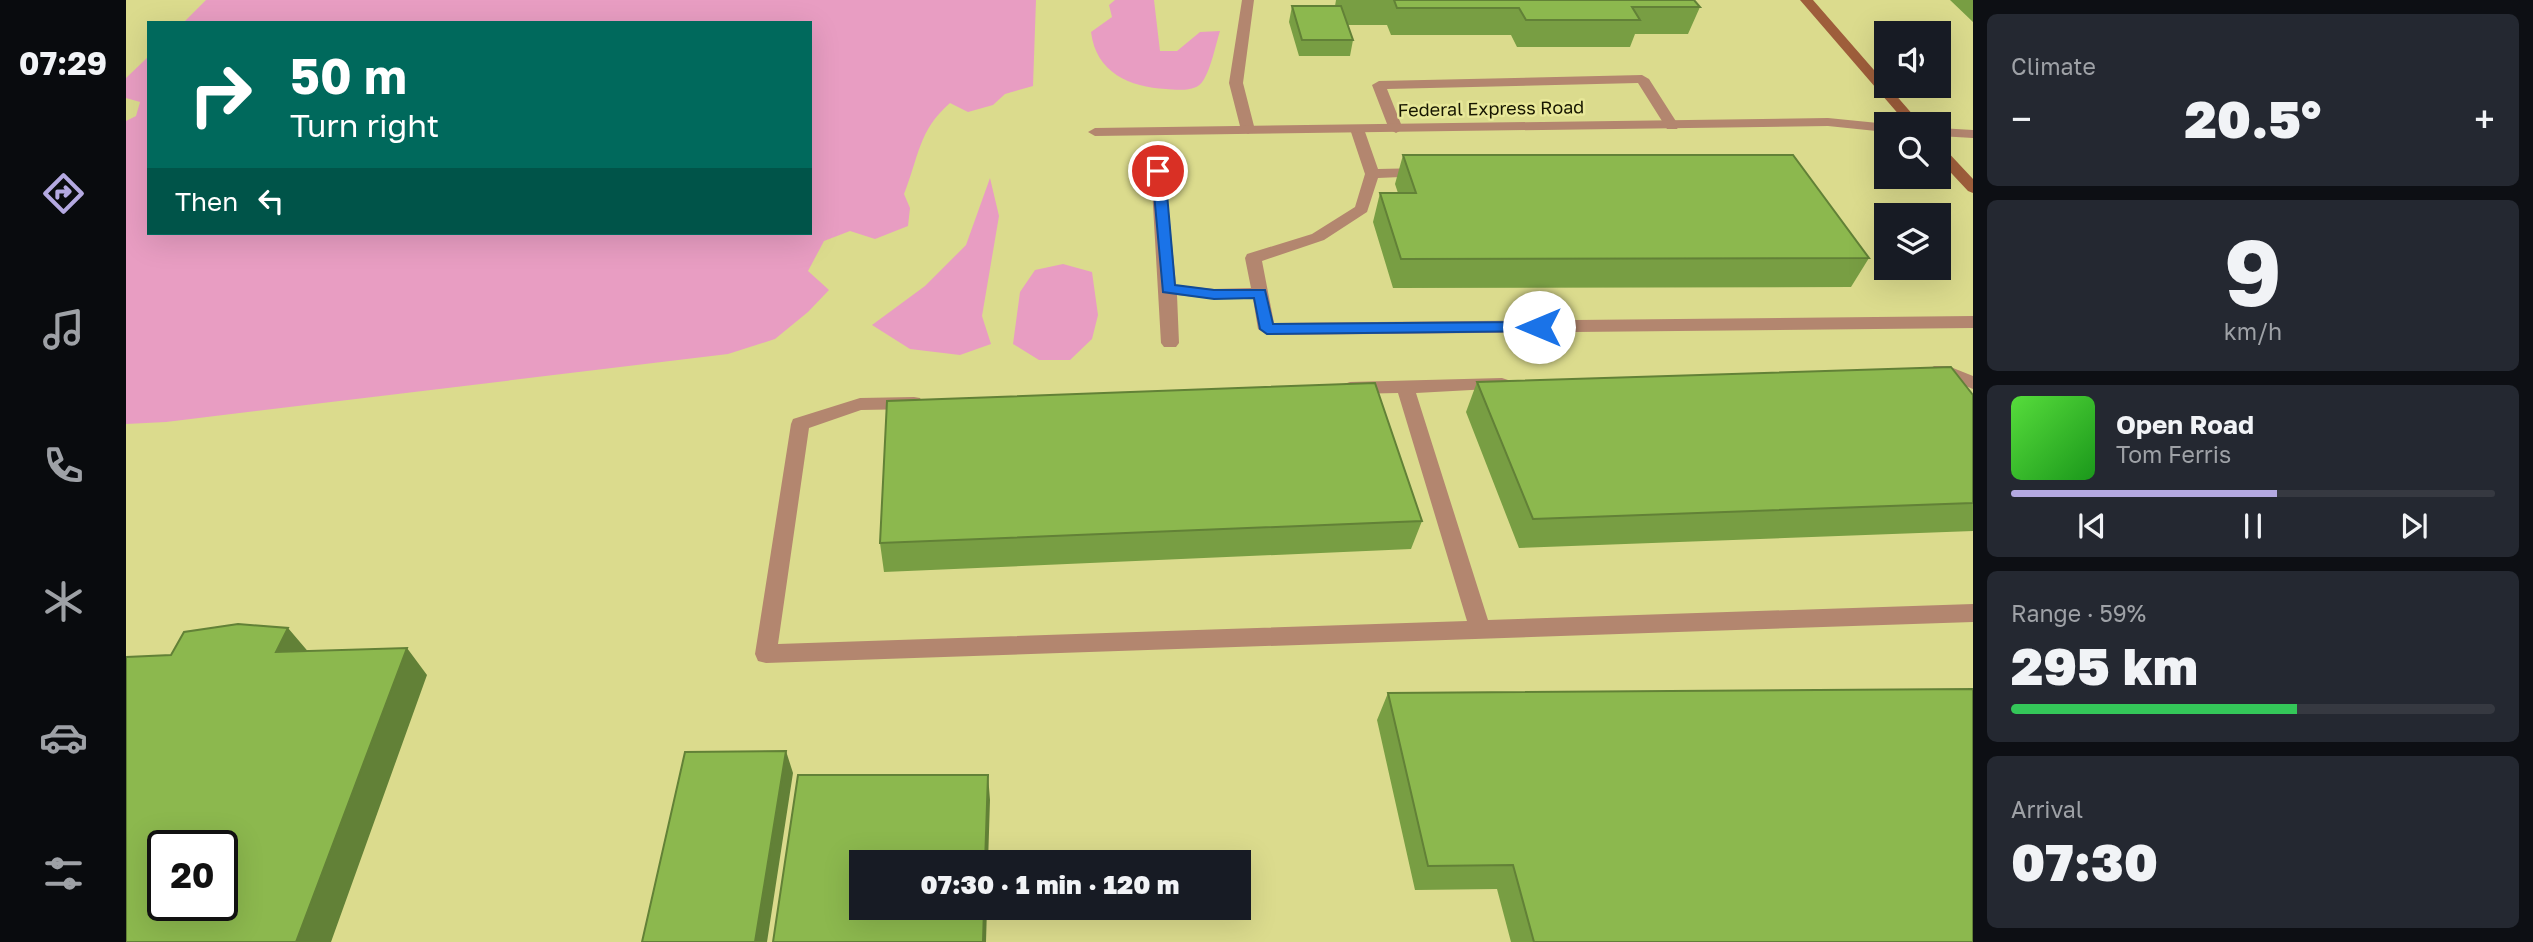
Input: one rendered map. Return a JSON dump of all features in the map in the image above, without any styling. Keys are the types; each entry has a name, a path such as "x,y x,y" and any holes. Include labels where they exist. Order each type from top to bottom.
{"main road":[{"path":"1806,0 1904,112"},
{"path":"1951,164 1973,188"}],"street":[{"path":"1248,0 1237,83 1248,130"},
{"path":"1396,128 1379,85 1642,79 1672,126"},
{"name":"Federal Express Road","path":"1095,132 1828,122 1874,127"},
{"path":"1357,129 1372,174 1362,209 1318,237 1253,258 1267,329 1973,322"},
{"path":"1951,133 1973,134"},
{"path":"1158,171 1170,343"},
{"path":"1372,174 1440,172"},
{"path":"1168,289 1214,294 1260,293"},
{"path":"1920,373 1948,372 1973,383"},
{"path":"1335,389 1516,384"},
{"path":"1405,387 1480,628"},
{"path":"930,402 860,404 800,424 766,654 1973,613"}],"shaded area":[{"path":"206,0 1036,0 1033,86 1005,94 993,105 968,112 950,103 939,113 925,134 904,194 910,208 908,226 875,239 850,231 824,241 808,271 829,290 808,312 775,339 728,354 166,422 126,424 126,121 136,116 140,102 126,98 126,78 147,58 147,235 812,235 812,21 185,21"},
{"path":"1115,0 1154,0 1160,51 1177,51 1200,32 1220,31 1209,69 1202,82 1195,88 1187,89 1153,88 1128,81 1107,68 1094,46 1091,32 1112,17 1109,5"},
{"path":"990,178 999,216 982,316 991,344 960,355 910,349 872,325 925,286 966,245"},
{"path":"1063,264 1092,272 1098,315 1092,339 1070,360 1039,360 1013,344 1020,292 1035,270"}],"building":[{"path":"1394,0 1694,0 1700,7 1632,7 1640,20 1526,20 1519,8 1397,8"},
{"path":"1292,6 1341,6 1353,40 1302,40"},
{"path":"1403,155 1793,155 1869,258 1401,259 1380,193 1416,193"},
{"path":"1951,367 1973,395 1973,503 1533,519 1477,382"},
{"path":"1375,383 1422,521 880,543 887,401"},
{"path":"238,624 288,628 276,652 407,648 296,942 126,942 126,657 171,655 184,632"},
{"path":"1973,689 1973,942 1534,942 1513,865 1428,866 1388,693"},
{"path":"786,751 755,942 642,942 685,752"},
{"path":"798,775 988,775 985,850 849,850 849,920 984,920 983,942 773,942"}],"route":[{"path":"1158,171 1168,289 1214,294 1260,293 1267,329 1539,327"}]}
